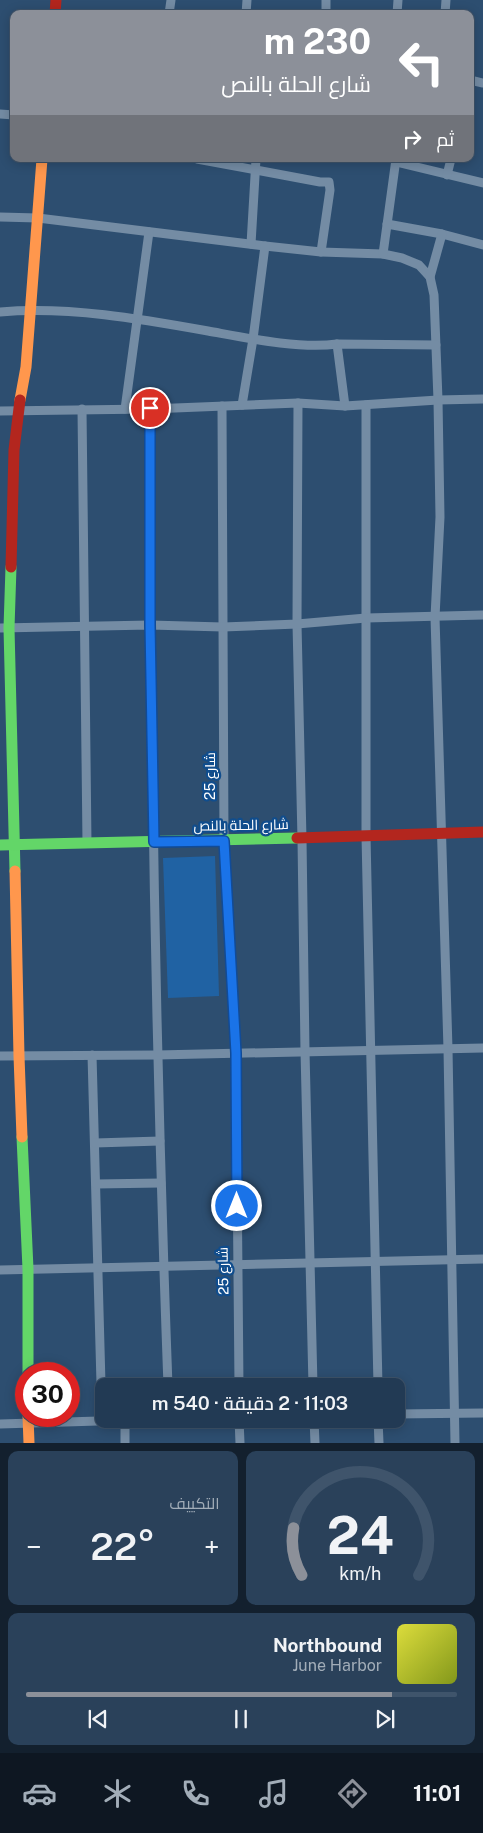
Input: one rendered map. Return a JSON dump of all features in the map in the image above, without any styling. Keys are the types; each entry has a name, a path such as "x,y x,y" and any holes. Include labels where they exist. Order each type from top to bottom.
{"street":[{"path":"28,1362 28,1269 19,1056 15,845 4,628 14,450 26,367 42,162"},
{"path":"214,162 320,182 329,182 330,190 321,252"},
{"path":"251,244 256,162"},
{"path":"383,254 396,162"},
{"path":"403,162 483,183"},
{"path":"447,174 450,162"},
{"path":"0,217 38,218 321,252 383,254 402,258 419,265 430,277"},
{"path":"387,224 442,234 483,245"},
{"path":"125,408 149,232"},
{"path":"442,234 430,277 434,295 438,400 440,517 435,617 448,1049 455,1443"},
{"path":"242,405 253,339 264,246"},
{"path":"0,312 30,309 138,318 253,339 322,346 337,344 436,345"},
{"path":"337,344 345,406"},
{"path":"0,411 298,403 345,406 483,399"},
{"path":"298,403 297,624 313,1378"},
{"path":"366,405 366,836 378,1378"},
{"name":"شارع 25","path":"222,406 224,841 236,1053 239,1378"},
{"path":"150,408 150,625 157,1055 168,1378"},
{"path":"82,409 87,843"},
{"path":"4,628 84,628 150,625 223,627 297,624 366,618 483,615"},
{"name":"شارع الحلة بالنص","path":"0,845 302,839 483,832"},
{"path":"0,1056 157,1055 483,1048"},
{"path":"92,1055 101,1378"},
{"path":"95,1143 160,1141"},
{"path":"96,1184 161,1183"},
{"path":"0,1270 98,1266 483,1259"},
{"path":"405,1414 483,1412"},
{"path":"80,1420 95,1420"},
{"path":"0,1424 15,1421"},
{"path":"28,1427 29,1443"},
{"path":"125,1428 125,1443"},
{"path":"239,1428 240,1443"},
{"path":"314,1428 315,1443"},
{"path":"378,1428 379,1443"}],"shaded area":[{"path":"215,856 219,996 168,998 163,858"}],"traffic: fast":[{"path":"11,567 9,628 15,871"},
{"path":"0,845 297,838"},
{"path":"22,1137 28,1269 28,1362"}],"traffic: slow":[{"path":"20,400 26,367 42,162"},
{"path":"15,871 22,1137"},
{"path":"28,1427 29,1443"}],"traffic: jam":[{"path":"55,10 56,0"},
{"path":"11,567 14,450 20,400"},
{"path":"297,838 483,832"}],"route":[{"path":"150,408 150,625 154,842 224,841 236,1053 237,1206"}]}
